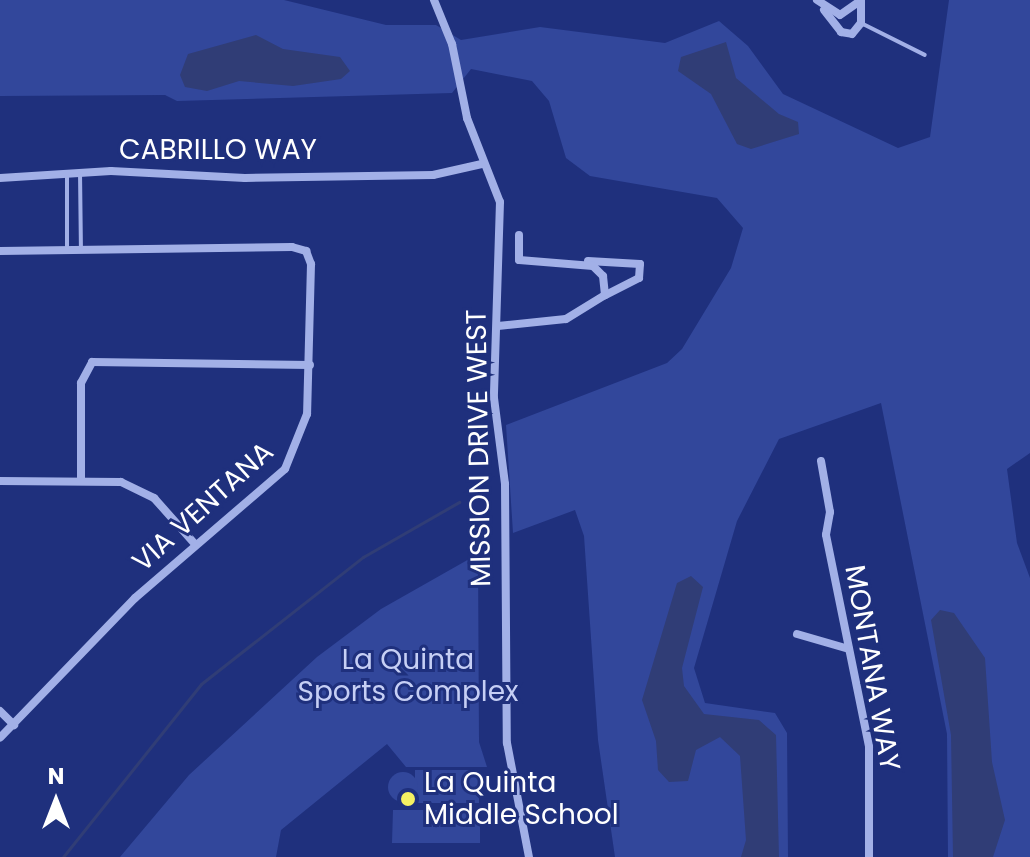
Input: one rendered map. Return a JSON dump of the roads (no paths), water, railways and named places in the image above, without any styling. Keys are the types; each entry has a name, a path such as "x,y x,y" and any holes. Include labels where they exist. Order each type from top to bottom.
{"street":[{"name":"MISSION DRIVE WEST","path":"434,0 452,44 482,164 500,202 498,326 507,743 529,857"},
{"path":"817,0 841,32 852,34 861,23 861,0"},
{"path":"824,10 840,15 861,0"},
{"name":"CABRILLO WAY","path":"0,178 67,172 422,175 482,164"},
{"path":"498,326 566,319 639,278 640,264 519,260 519,235"},
{"name":"VIA VENTANA","path":"0,738 74,657 195,544 285,469 307,414 310,365 308,255 292,247 81,250"},
{"path":"0,251 81,250"},
{"path":"579,262 600,271 605,295"},
{"path":"81,480 81,383 92,362 310,365"},
{"name":"MONTANA WAY","path":"821,461 830,512 826,535 869,747 869,857"},
{"path":"0,481 121,482 154,498 195,544"},
{"path":"797,634 849,649"},
{"path":"0,711 14,725"}],"lane":[{"path":"861,23 925,55"},
{"path":"67,172 67,249"},
{"path":"80,172 81,250"}],"waterway":[{"path":"63,857 201,684 363,557 459,502"}],"place":[{"name":"La Quinta Middle School","path":"408,799"}],"park label":[{"name":"La Quinta Sports Complex","path":"408,676"}]}
